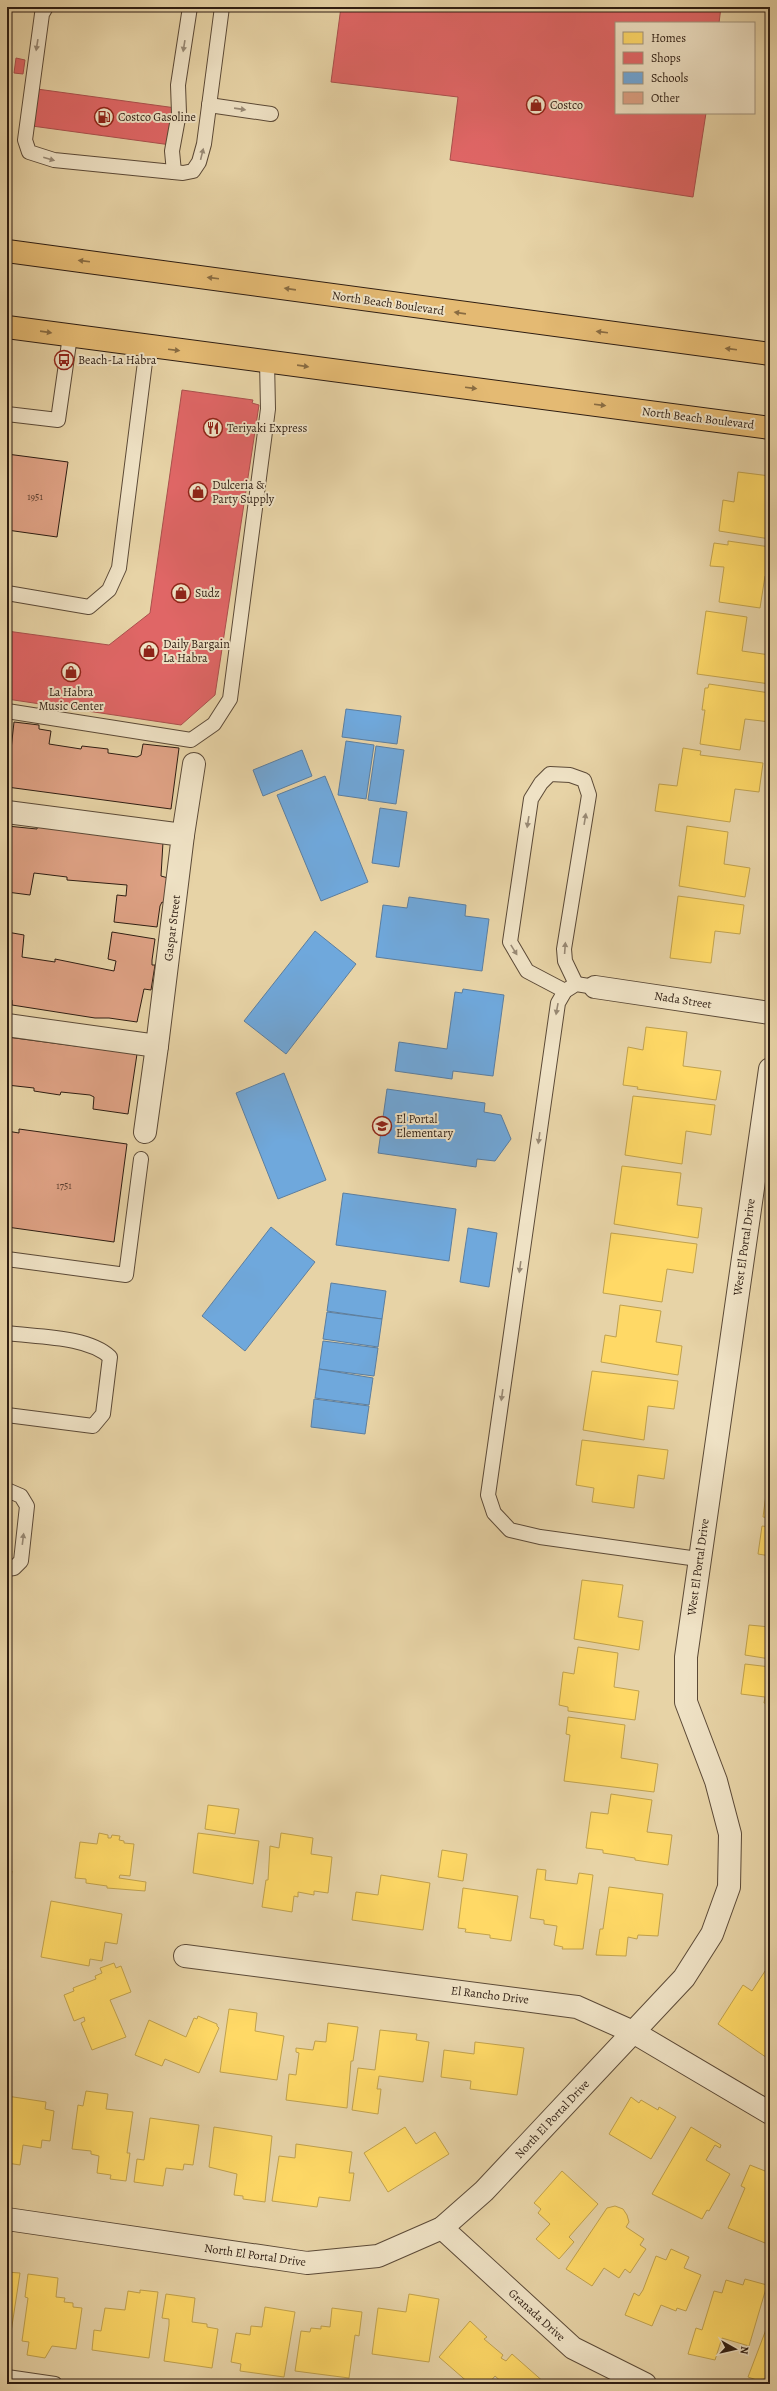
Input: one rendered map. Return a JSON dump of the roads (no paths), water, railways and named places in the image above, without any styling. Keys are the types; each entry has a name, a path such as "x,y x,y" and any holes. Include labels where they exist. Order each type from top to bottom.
{"main road":[{"name":"North Beach Boulevard","path":"7,252 770,354"},
{"name":"North Beach Boulevard","path":"7,327 770,428"}],"street":[{"name":"Gaspar Street","path":"146,1132 158,1046 183,835 194,764"},
{"path":"7,812 183,835"},
{"name":"Nada Street","path":"579,987 770,1013"},
{"path":"7,1025 158,1046"},
{"name":"West El Portal Drive","path":"633,2032 684,1978 712,1934 729,1887 730,1834 716,1781 686,1702 686,1657 698,1559 770,1068"},
{"name":"El Rancho Drive","path":"185,1956 577,2007 633,2032 770,2113"},
{"name":"North El Portal Drive","path":"7,2219 307,2264 378,2256 442,2228 484,2191 633,2032"},
{"name":"Granada Drive","path":"442,2228 573,2348 644,2384"}],"lane":[{"path":"46,7 42,14 27,118 25,140 29,152 54,160 174,172 193,171 199,162 209,105 222,7"},
{"path":"174,172 172,151 178,114 178,85 190,7"},
{"path":"209,105 271,114"},
{"path":"7,414 58,420 70,336"},
{"path":"7,593 89,607 109,590 119,568 147,346"},
{"path":"7,711 191,740 214,724 230,699 268,409 267,362"},
{"path":"550,774 570,775 584,780 589,795 564,949 565,961 579,987 527,970 510,942 531,799 541,783 550,774"},
{"path":"579,987 558,1003 488,1495 494,1513 510,1530 540,1537 698,1559"},
{"path":"7,1258 126,1275 141,1158"},
{"path":"7,1333 86,1344 102,1349 110,1357 103,1414 93,1426 7,1415"},
{"path":"7,1490 21,1496 27,1506 20,1561 14,1568 7,1569"},
{"path":"7,2377 55,2384"}],"place":[{"name":"Costco","path":"536,105"},
{"name":"Costco Gasoline","path":"104,117"},
{"name":"Beach-La Habra","path":"64,360"},
{"name":"Teriyaki Express","path":"213,428"},
{"name":"Dulceria & Party Supply","path":"198,492"},
{"name":"Sudz","path":"181,593"},
{"name":"Daily Bargain La Habra","path":"149,651"},
{"name":"La Habra Music Center","path":"71,672"},
{"name":"El Portal Elementary","path":"382,1126"}]}
